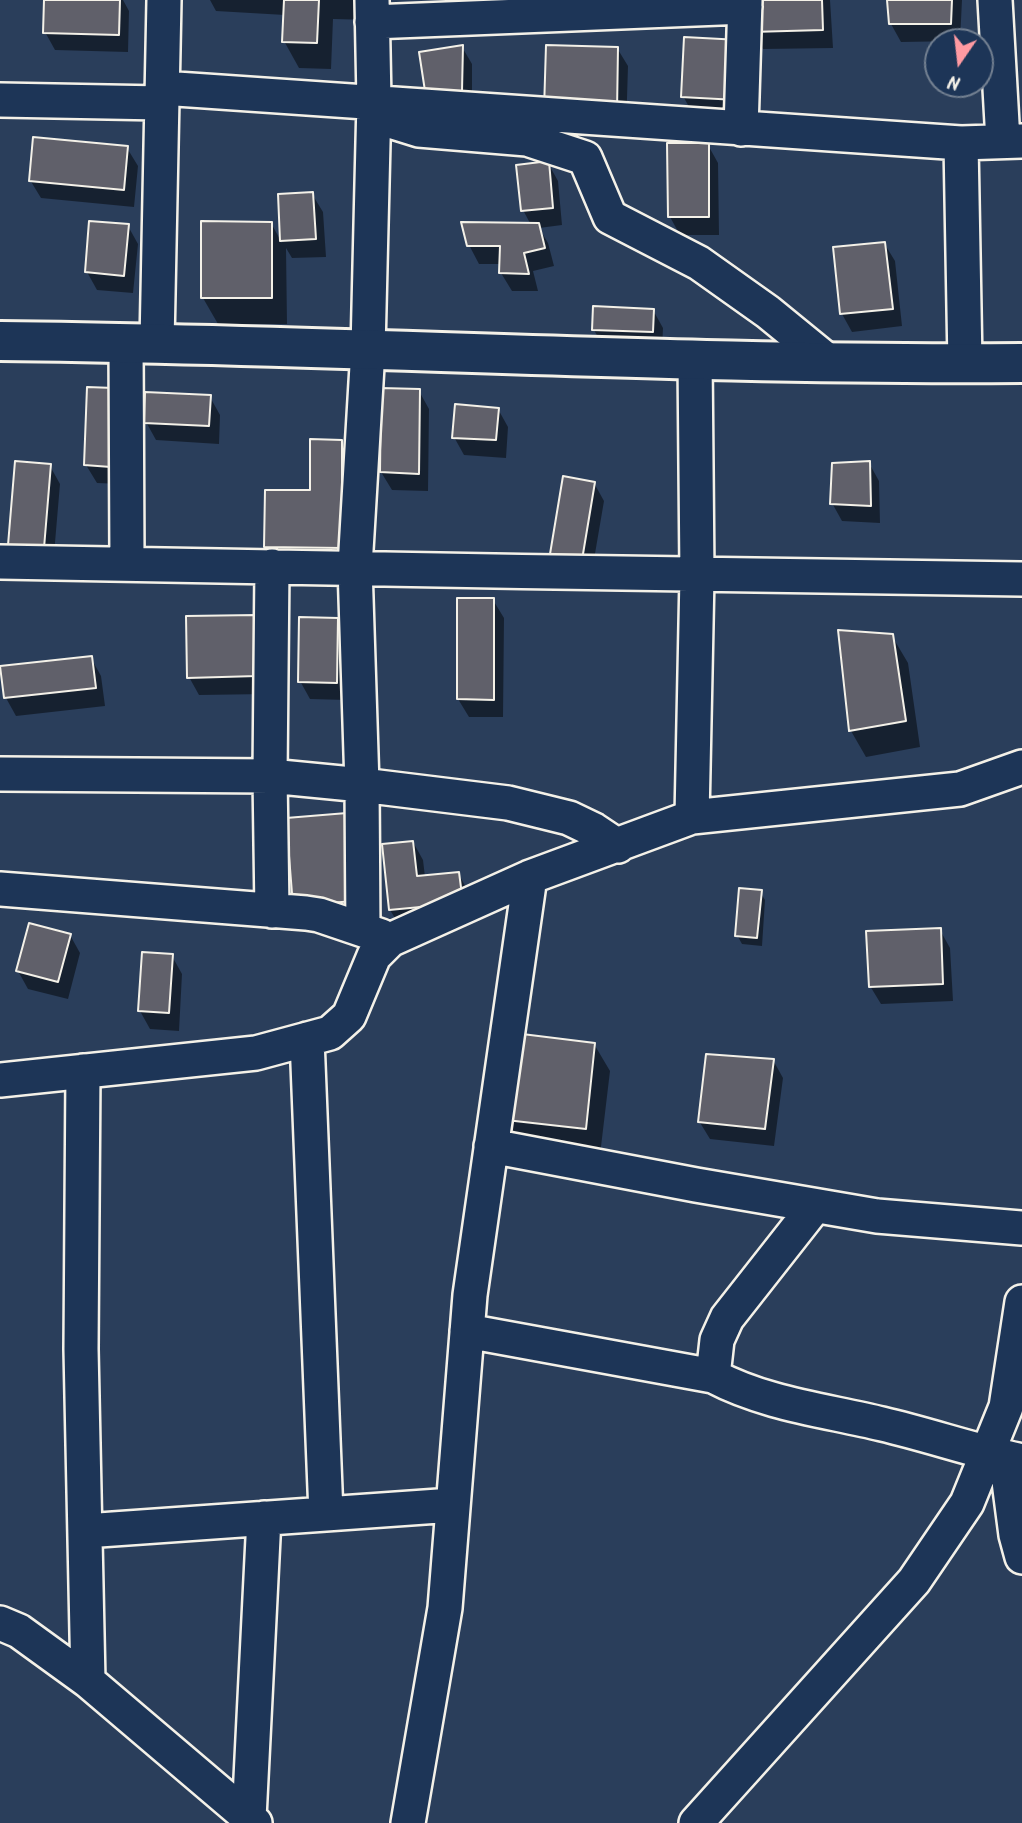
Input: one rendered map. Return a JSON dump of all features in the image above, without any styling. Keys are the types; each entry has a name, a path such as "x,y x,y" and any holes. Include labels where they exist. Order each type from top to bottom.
{"street":[{"path":"127,564 141,342 162,95 164,0"},
{"path":"0,100 162,95 961,143 1013,141 995,0"},
{"path":"0,1080 256,1053 330,1033 349,1016 374,956 376,935 362,785 355,567 368,349 374,109 372,11 745,3 741,129"},
{"path":"374,109 419,131 527,139 585,158 610,217 699,263 768,312 828,361"},
{"path":"961,143 965,364"},
{"path":"0,341 141,342 965,364 1022,363"},
{"path":"692,817 698,576 695,358"},
{"path":"0,562 355,567 698,576 1022,579"},
{"path":"272,566 272,911"},
{"path":"0,889 319,915 376,935 692,817 960,789 1022,766"},
{"path":"0,774 270,776 362,785 508,803 569,818 618,846"},
{"path":"408,1823 445,1608 470,1295 530,877"},
{"path":"307,1039 326,1514"},
{"path":"83,1071 81,1349 88,1681"},
{"path":"491,1146 877,1216 1022,1228"},
{"path":"713,1376 717,1340 727,1318 815,1206"},
{"path":"1022,1302 1006,1407 1005,1457 1016,1535 1022,1556"},
{"path":"467,1331 713,1376 747,1393 783,1404 883,1424 1005,1457"},
{"path":"695,1823 914,1581 967,1503 1005,1457"},
{"path":"85,1531 453,1505"},
{"path":"252,1820 264,1518"},
{"path":"0,1623 19,1631 88,1681 252,1820"}],"building":[{"path":"44,0 120,0 119,35 43,33"},
{"path":"284,0 319,0 317,43 282,42"},
{"path":"751,0 822,0 823,30 751,32"},
{"path":"887,0 952,0 951,24 889,24"},
{"path":"684,37 740,40 737,100 681,97"},
{"path":"463,45 462,91 425,91 419,52"},
{"path":"546,45 618,47 617,112 544,110"},
{"path":"33,137 128,146 124,190 29,181"},
{"path":"667,143 709,143 709,217 668,217"},
{"path":"549,161 553,208 521,211 516,165"},
{"path":"313,192 316,239 280,241 278,194"},
{"path":"89,221 129,224 124,276 85,272"},
{"path":"201,221 272,222 272,298 201,298"},
{"path":"461,222 539,223 545,248 524,253 529,274 499,273 500,246 467,246"},
{"path":"885,242 893,309 840,314 833,247"},
{"path":"593,306 654,309 653,332 592,330"},
{"path":"87,387 114,388 111,467 84,465"},
{"path":"381,388 420,389 419,474 380,472"},
{"path":"145,392 211,395 209,426 144,423"},
{"path":"455,404 499,408 496,440 452,438"},
{"path":"310,439 342,440 342,548 264,547 265,490 310,490"},
{"path":"15,461 51,464 44,548 8,545"},
{"path":"870,461 871,506 830,504 832,463"},
{"path":"563,476 595,482 582,560 550,554"},
{"path":"457,598 494,598 494,700 457,699"},
{"path":"256,615 257,676 187,678 186,616"},
{"path":"299,617 338,618 337,683 298,682"},
{"path":"838,630 893,634 906,721 849,731"},
{"path":"92,656 96,688 4,698 0,666"},
{"path":"347,813 354,901 293,906 286,818"},
{"path":"413,841 417,876 459,872 463,903 389,910 382,844"},
{"path":"739,888 762,890 757,938 735,936"},
{"path":"29,923 71,934 58,982 16,971"},
{"path":"941,928 943,984 869,987 866,931"},
{"path":"142,952 173,954 169,1013 138,1011"},
{"path":"506,1032 595,1043 586,1129 497,1119"},
{"path":"706,1054 774,1059 765,1129 698,1122"}]}
